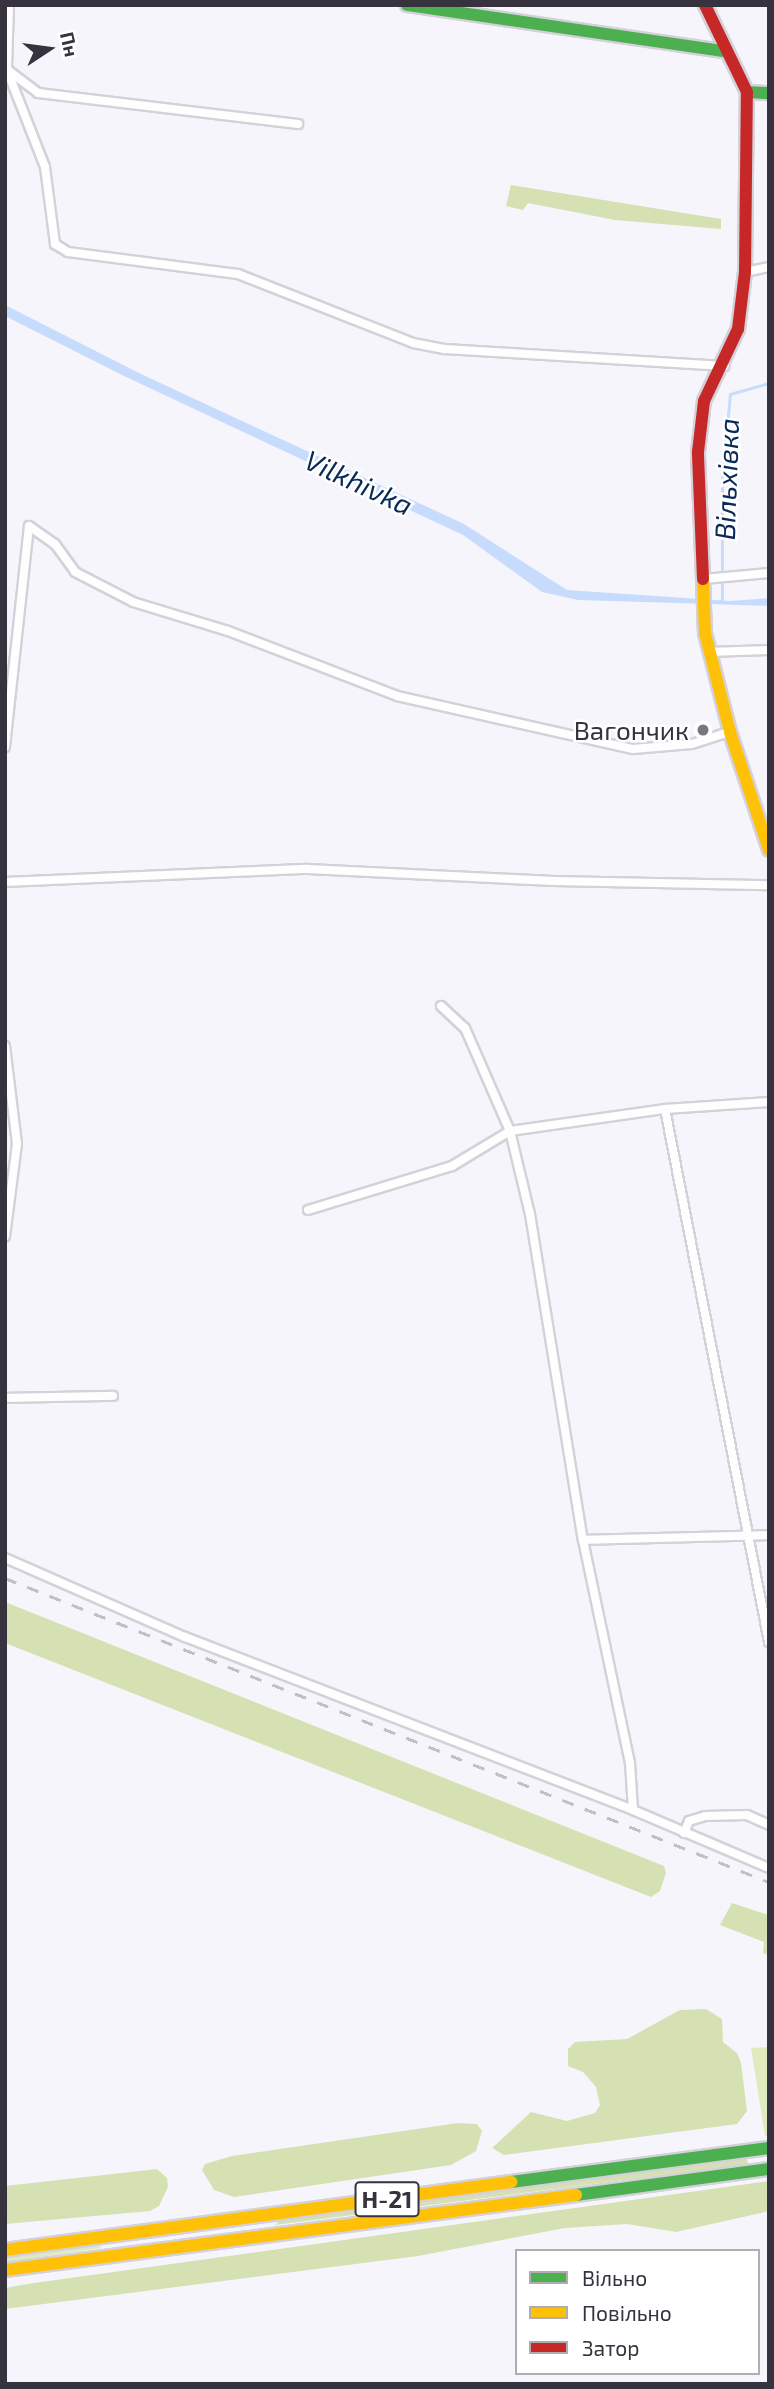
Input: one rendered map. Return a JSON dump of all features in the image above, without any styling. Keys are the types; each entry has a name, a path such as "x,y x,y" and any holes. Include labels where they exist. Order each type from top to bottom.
{"main road":[{"path":"407,5 723,51"},
{"path":"705,5 723,51 747,92 745,272 738,329 724,366 704,401 698,452 705,633 730,732 769,850"},
{"path":"747,92 769,93"},
{"name":"Н-21","path":"5,2250 769,2148"},
{"name":"Н-21","path":"5,2270 769,2169"}],"street":[{"path":"9,5 6,69 45,167 55,244 68,252 238,274 413,343 445,349 724,366"},
{"path":"6,69 38,93 298,124"},
{"path":"745,272 769,267"},
{"path":"5,747 29,526 55,544 75,572 133,602 228,631 397,696 633,749 692,744 730,732"},
{"path":"704,585 769,573"},
{"path":"708,652 769,650"},
{"path":"5,882 308,869 554,881 769,885"},
{"path":"441,1006 465,1028 510,1131 530,1214 583,1540 630,1763 633,1810"},
{"path":"5,1046 17,1144 5,1236"},
{"path":"308,1210 452,1166 510,1131 665,1109 769,1102"},
{"path":"665,1109 769,1642"},
{"path":"5,1398 113,1396"},
{"path":"583,1540 769,1535"},
{"path":"5,1558 185,1637 633,1810 769,1868"},
{"path":"684,1833 689,1821 705,1816 747,1815 769,1825"}],"green space":[{"path":"511,185 721,219 721,229 615,220 528,203 523,210 506,206"},
{"path":"5,1602 664,1866 666,1873 660,1891 651,1897 5,1643"},
{"path":"732,1903 769,1915 769,1955 763,1953 764,1942 720,1925"},
{"path":"706,2009 722,2019 723,2042 737,2053 741,2063 747,2111 737,2124 504,2155 492,2148 531,2112 567,2121 595,2113 600,2105 596,2087 583,2072 568,2066 568,2049 575,2042 627,2039 680,2010"},
{"path":"769,2047 769,2135 765,2136 751,2048"},
{"path":"458,2123 477,2124 482,2131 476,2151 451,2165 234,2197 214,2190 202,2170 205,2164 232,2156"},
{"path":"747,2159 748,2164 275,2225 280,2220"},
{"path":"157,2169 167,2178 168,2187 159,2206 150,2211 5,2224 5,2186"},
{"path":"769,2181 769,2211 676,2232 627,2224 565,2228 418,2256 5,2309 5,2288 27,2284"},
{"path":"97,2245 102,2248 5,2262 5,2257"}],"water":[{"name":"Vilkhivka","path":"5,305 141,374 464,524 567,590 730,601 769,598 769,606 578,600 542,592 463,535 124,376 5,316"}],"waterway":[{"name":"Вільхівка","path":"722,601 722,480 730,394 769,383"}],"railway":[{"path":"5,1578 769,1882"}],"traffic: fast":[{"path":"407,5 723,51"},
{"path":"747,92 769,93"},
{"path":"511,2182 769,2148"},
{"path":"576,2195 769,2169"}],"traffic: slow":[{"path":"703,579 705,633 730,732 769,850"},
{"path":"5,2250 511,2182"},
{"path":"5,2270 576,2195"}],"traffic: jam":[{"path":"703,579 698,452 704,401 738,329 745,272 747,92 705,5"}],"place":[{"name":"Вагончик","path":"703,730"}]}
